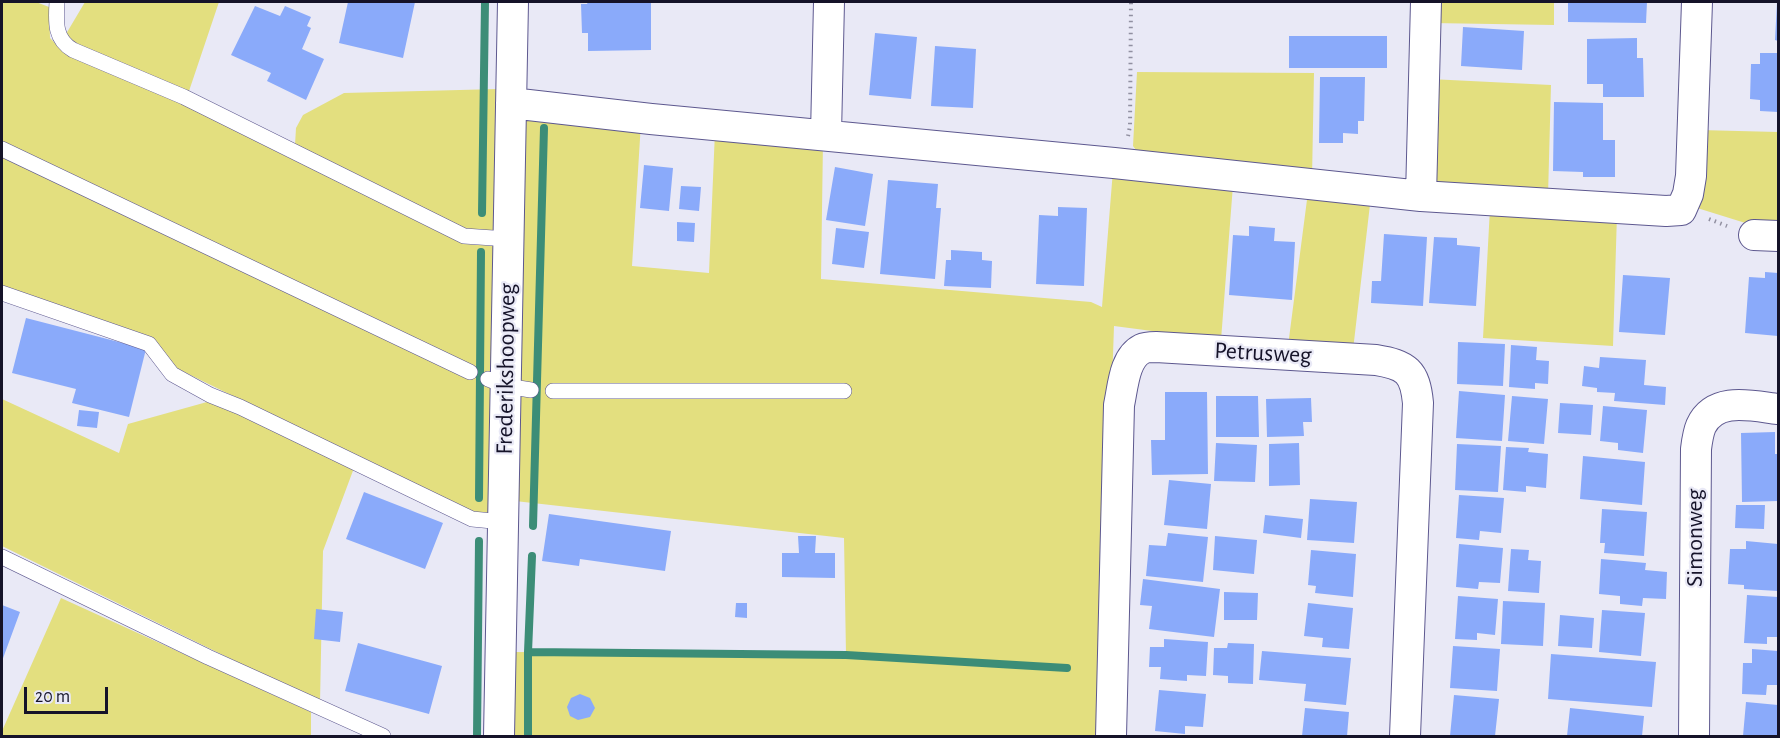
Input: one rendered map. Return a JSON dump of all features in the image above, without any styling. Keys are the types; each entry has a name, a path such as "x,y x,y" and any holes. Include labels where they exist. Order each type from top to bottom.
{"street":[{"name":"Frederikshoopweg","path":"499,736 508,385 508,239 513,2"},
{"path":"826,134 829,2"},
{"path":"1422,196 1426,2"},
{"path":"511,103 1422,196 1666,211 1681,210 1688,194 1691,176 1697,2"},
{"name":"Petrusweg","path":"1111,736 1119,405 1127,367 1134,355 1143,348 1156,347 1376,360 1398,364 1409,373 1416,386 1418,403 1406,736"},
{"name":"Simonweg","path":"1694,736 1696,449 1700,428 1706,417 1717,408 1729,405 1779,409"}],"lane":[{"path":"57,2 57,31 64,45 73,51 184,97 464,236 508,239"},
{"path":"2,149 470,372"},
{"path":"2,293 149,344 172,374 210,395 240,407 472,519 503,522"},
{"path":"553,391 844,391"},
{"path":"2,557 218,661 383,736"}],"path":[{"path":"1114,163 1126,142 1130,126 1131,2"},
{"path":"1681,210 1766,236"}],"shaded area":[{"path":"2,2 36,2 49,7 50,38 64,52 181,102 465,244 495,246 492,509 486,516 473,514 172,366 150,342 2,286"},
{"path":"85,2 219,2 188,94 74,44 66,34"},
{"path":"1431,2 1554,2 1554,25 1431,23"},
{"path":"1137,72 1314,73 1312,178 1139,154 1133,146"},
{"path":"1430,79 1551,85 1548,196 1427,190"},
{"path":"498,89 496,233 466,231 295,145 296,128 303,115 344,93"},
{"path":"534,116 641,123 632,266 709,273 715,131 823,141 821,279 1091,302 1102,307 1113,170 1233,185 1221,340 1114,326 1100,736 511,736 514,652 846,654 844,538 515,501 523,123"},
{"path":"1699,130 1778,132 1778,228 1755,226 1694,207"},
{"path":"1308,192 1371,196 1353,350 1288,346"},
{"path":"1490,208 1617,214 1613,346 1483,338"},
{"path":"2,399 119,453 128,424 207,402 217,404 354,468 323,551 320,703 2,546"},
{"path":"61,598 311,712 311,736 2,736 2,731"}],"building":[{"path":"348,2 415,2 403,58 339,43"},
{"path":"651,2 651,50 588,51 588,33 582,33 581,4"},
{"path":"1568,2 1647,2 1646,23 1568,22"},
{"path":"1778,2 1778,41 1775,40"},
{"path":"255,6 280,16 285,6 311,17 307,26 311,28 302,49 324,59 306,100 267,81 271,73 231,55"},
{"path":"1463,27 1524,31 1522,70 1461,66"},
{"path":"875,33 917,37 911,99 869,95"},
{"path":"1289,36 1387,36 1387,68 1289,68"},
{"path":"1637,38 1637,58 1643,58 1644,97 1603,97 1603,84 1587,84 1587,39"},
{"path":"935,46 976,49 973,108 931,106"},
{"path":"1760,53 1778,53 1778,112 1760,111 1760,100 1750,99 1751,64 1760,64"},
{"path":"1320,77 1365,77 1364,121 1358,121 1358,134 1343,133 1343,143 1319,143"},
{"path":"1554,102 1603,103 1603,140 1615,140 1615,177 1583,177 1583,172 1553,171"},
{"path":"644,165 673,168 669,211 640,208"},
{"path":"835,167 873,174 865,226 826,220"},
{"path":"888,180 938,184 936,208 941,208 935,279 880,274"},
{"path":"681,186 701,187 699,211 679,209"},
{"path":"1058,207 1087,208 1084,286 1036,284 1039,215 1058,216"},
{"path":"677,222 695,223 694,242 677,241"},
{"path":"1249,226 1275,228 1274,241 1295,242 1292,300 1229,295 1233,235 1249,236"},
{"path":"836,228 869,232 864,268 832,264"},
{"path":"1384,234 1427,237 1423,306 1371,303 1372,281 1381,281"},
{"path":"1434,237 1457,238 1457,245 1480,247 1476,306 1429,303"},
{"path":"951,250 982,252 982,260 992,261 991,288 944,286 946,260 951,260"},
{"path":"1765,272 1778,273 1778,336 1745,333 1749,277 1765,278"},
{"path":"1623,275 1670,278 1665,335 1619,332"},
{"path":"26,318 146,349 129,417 72,403 76,389 12,373"},
{"path":"1458,342 1505,344 1503,386 1457,384"},
{"path":"1511,345 1537,347 1536,360 1549,361 1548,384 1535,383 1535,389 1509,387"},
{"path":"1600,357 1646,360 1644,385 1666,387 1665,405 1614,401 1615,393 1597,392 1597,388 1582,386 1584,366 1599,368"},
{"path":"1459,391 1505,395 1502,441 1456,438"},
{"path":"1165,392 1207,392 1208,474 1152,475 1151,440 1165,440"},
{"path":"1216,396 1258,396 1259,437 1216,437"},
{"path":"1512,396 1548,399 1544,444 1508,441"},
{"path":"1311,398 1312,422 1303,422 1304,436 1267,437 1266,399"},
{"path":"1560,403 1593,405 1591,435 1558,433"},
{"path":"1603,406 1647,410 1643,453 1618,450 1618,443 1600,441"},
{"path":"79,410 99,412 97,428 77,426"},
{"path":"1775,432 1775,454 1778,454 1778,501 1742,502 1741,433"},
{"path":"1216,443 1257,445 1255,482 1214,481"},
{"path":"1299,443 1300,485 1269,486 1269,444"},
{"path":"1457,444 1501,446 1498,492 1455,490"},
{"path":"1506,447 1529,448 1528,452 1548,454 1546,488 1526,486 1526,492 1503,490"},
{"path":"1583,456 1645,462 1642,505 1580,499"},
{"path":"1169,480 1211,484 1207,529 1164,525"},
{"path":"364,492 443,523 425,569 346,539"},
{"path":"1459,495 1504,498 1501,533 1480,531 1479,540 1456,538"},
{"path":"1310,499 1357,502 1354,543 1307,540"},
{"path":"1736,505 1765,505 1764,529 1735,528"},
{"path":"1602,509 1647,512 1644,556 1604,553 1605,543 1600,543"},
{"path":"549,514 671,531 665,571 580,559 579,566 542,561"},
{"path":"1265,515 1303,519 1301,538 1263,533"},
{"path":"1168,533 1208,537 1203,582 1146,576 1149,545 1166,546"},
{"path":"798,536 816,536 815,553 835,553 835,578 782,577 782,553 799,553"},
{"path":"1215,536 1257,540 1254,574 1213,570"},
{"path":"1746,541 1778,544 1778,591 1744,589 1744,585 1728,584 1730,549 1746,549"},
{"path":"1459,544 1503,548 1500,583 1479,582 1478,589 1456,587"},
{"path":"1511,549 1529,550 1528,560 1541,561 1539,593 1508,591"},
{"path":"1311,550 1356,554 1353,597 1315,593 1316,586 1308,585"},
{"path":"1601,559 1646,563 1645,570 1667,572 1666,599 1643,598 1642,606 1620,604 1620,596 1599,594"},
{"path":"1143,579 1220,589 1214,637 1149,629 1152,606 1140,605"},
{"path":"1224,592 1258,593 1257,620 1224,620"},
{"path":"1747,595 1778,597 1778,637 1767,637 1767,644 1744,643"},
{"path":"1458,596 1498,599 1495,635 1477,633 1477,640 1455,639"},
{"path":"1503,601 1545,603 1543,646 1501,644"},
{"path":"736,603 747,603 747,618 735,617"},
{"path":"1308,603 1353,608 1349,649 1322,647 1323,638 1304,636"},
{"path":"2,605 20,612 2,661"},
{"path":"316,609 343,612 340,642 314,639"},
{"path":"1602,610 1645,613 1641,656 1599,652"},
{"path":"1560,615 1594,618 1592,648 1558,646"},
{"path":"1164,639 1208,642 1206,676 1187,675 1187,681 1160,679 1161,667 1149,667 1150,647 1164,647"},
{"path":"358,643 442,666 429,714 345,691"},
{"path":"1228,643 1254,644 1253,684 1228,683 1228,676 1213,675 1214,648 1227,648"},
{"path":"1453,646 1500,649 1497,691 1450,688"},
{"path":"1752,649 1778,651 1778,685 1767,685 1766,695 1742,694 1743,663 1752,663"},
{"path":"1262,651 1351,658 1346,705 1304,701 1306,684 1259,680"},
{"path":"1551,654 1656,662 1652,707 1548,699"},
{"path":"1159,690 1206,694 1203,727 1185,726 1185,734 1155,731"},
{"path":"580,694 590,698 595,708 590,717 578,720 570,716 567,707 571,698"},
{"path":"1454,695 1499,699 1495,736 1450,736"},
{"path":"1746,702 1778,705 1778,736 1743,736"},
{"path":"1305,708 1349,712 1347,736 1302,736"},
{"path":"1570,708 1644,716 1642,736 1567,736"}],"waterway":[{"path":"482,213 485,2"},
{"path":"533,526 544,128"},
{"path":"479,498 481,252"},
{"path":"477,736 479,541"},
{"path":"528,736 528,652 532,556"},
{"path":"528,652 846,655 1067,668"}]}
